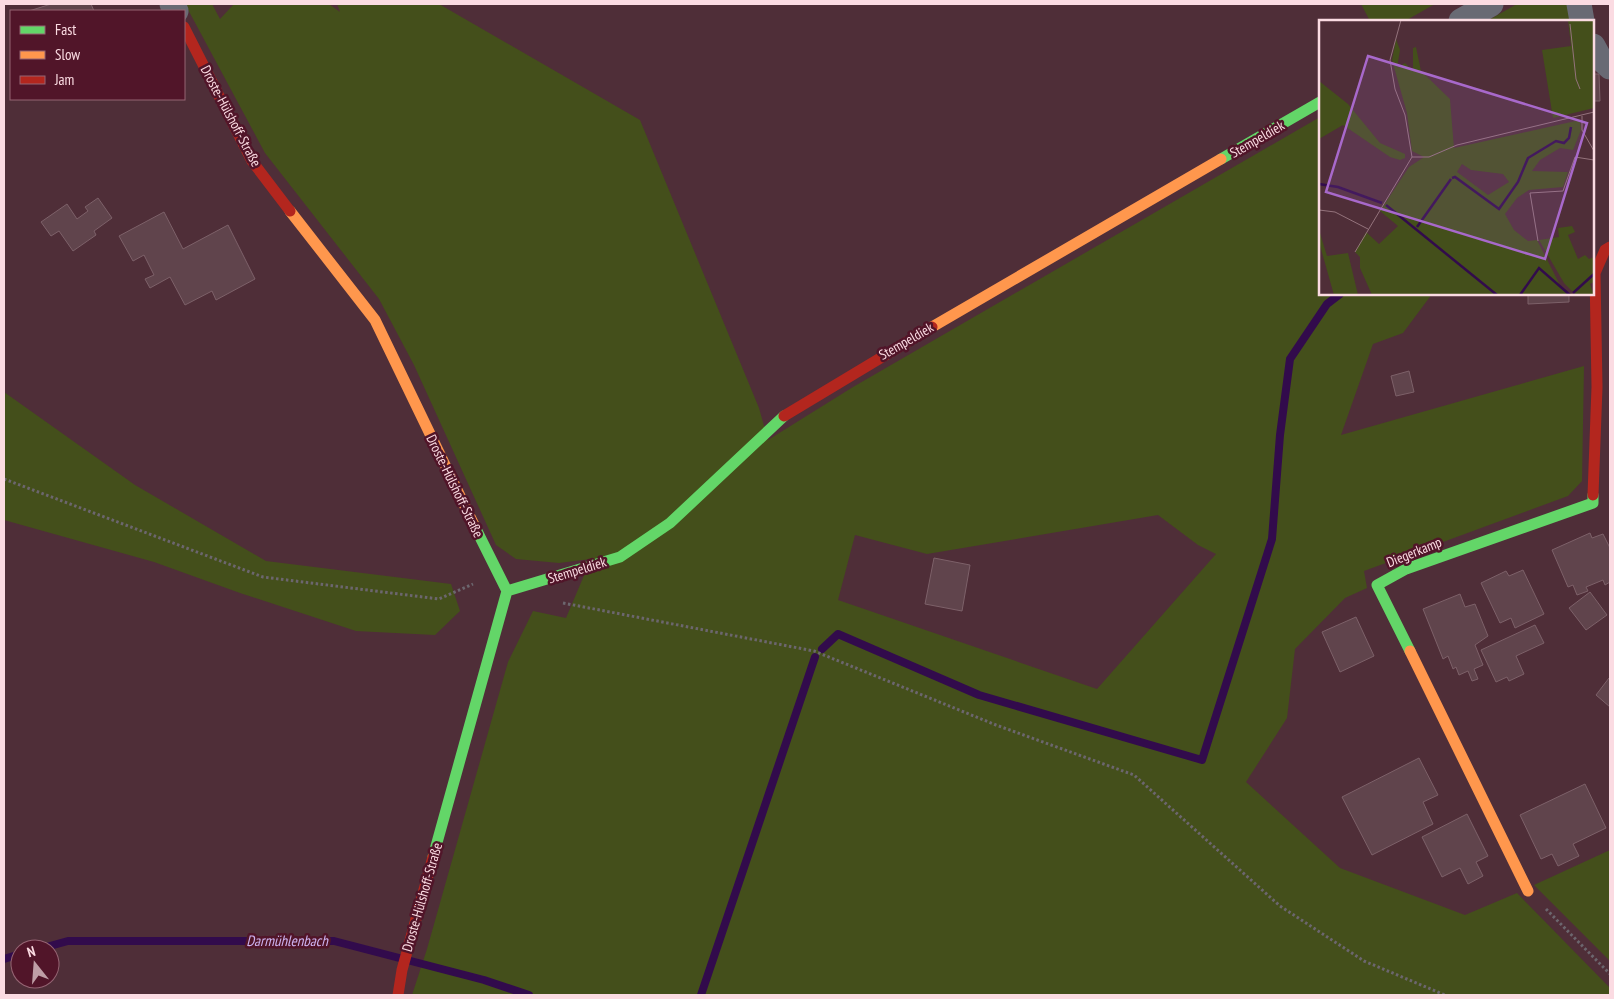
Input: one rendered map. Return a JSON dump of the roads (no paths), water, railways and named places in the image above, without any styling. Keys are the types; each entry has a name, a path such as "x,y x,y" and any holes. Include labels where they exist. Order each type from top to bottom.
{"street":[{"path":"1463,20 1491,4"},
{"path":"1579,4 1582,20"},
{"name":"Droste-Hülshoff-Straße","path":"185,28 252,161 375,320 496,573 507,591 402,970 398,995"},
{"path":"1594,48 1599,57 1610,67"},
{"name":"Stempeldiek","path":"507,591 620,557 670,523 784,416 854,372 1319,103"},
{"name":"Diegerkamp","path":"1528,891 1377,585 1406,569 1593,503 1598,387 1595,273 1605,250 1610,248"}],"waterway":[{"path":"822,649 838,634 979,695 1202,760 1272,539 1280,435 1290,359 1327,304 1339,295"},
{"path":"701,995 815,657"},
{"name":"Darmühlenbach","path":"60,943 68,941 334,941 484,980 529,995"},
{"name":"Darmühlenbach","path":"4,959 10,957"}]}
